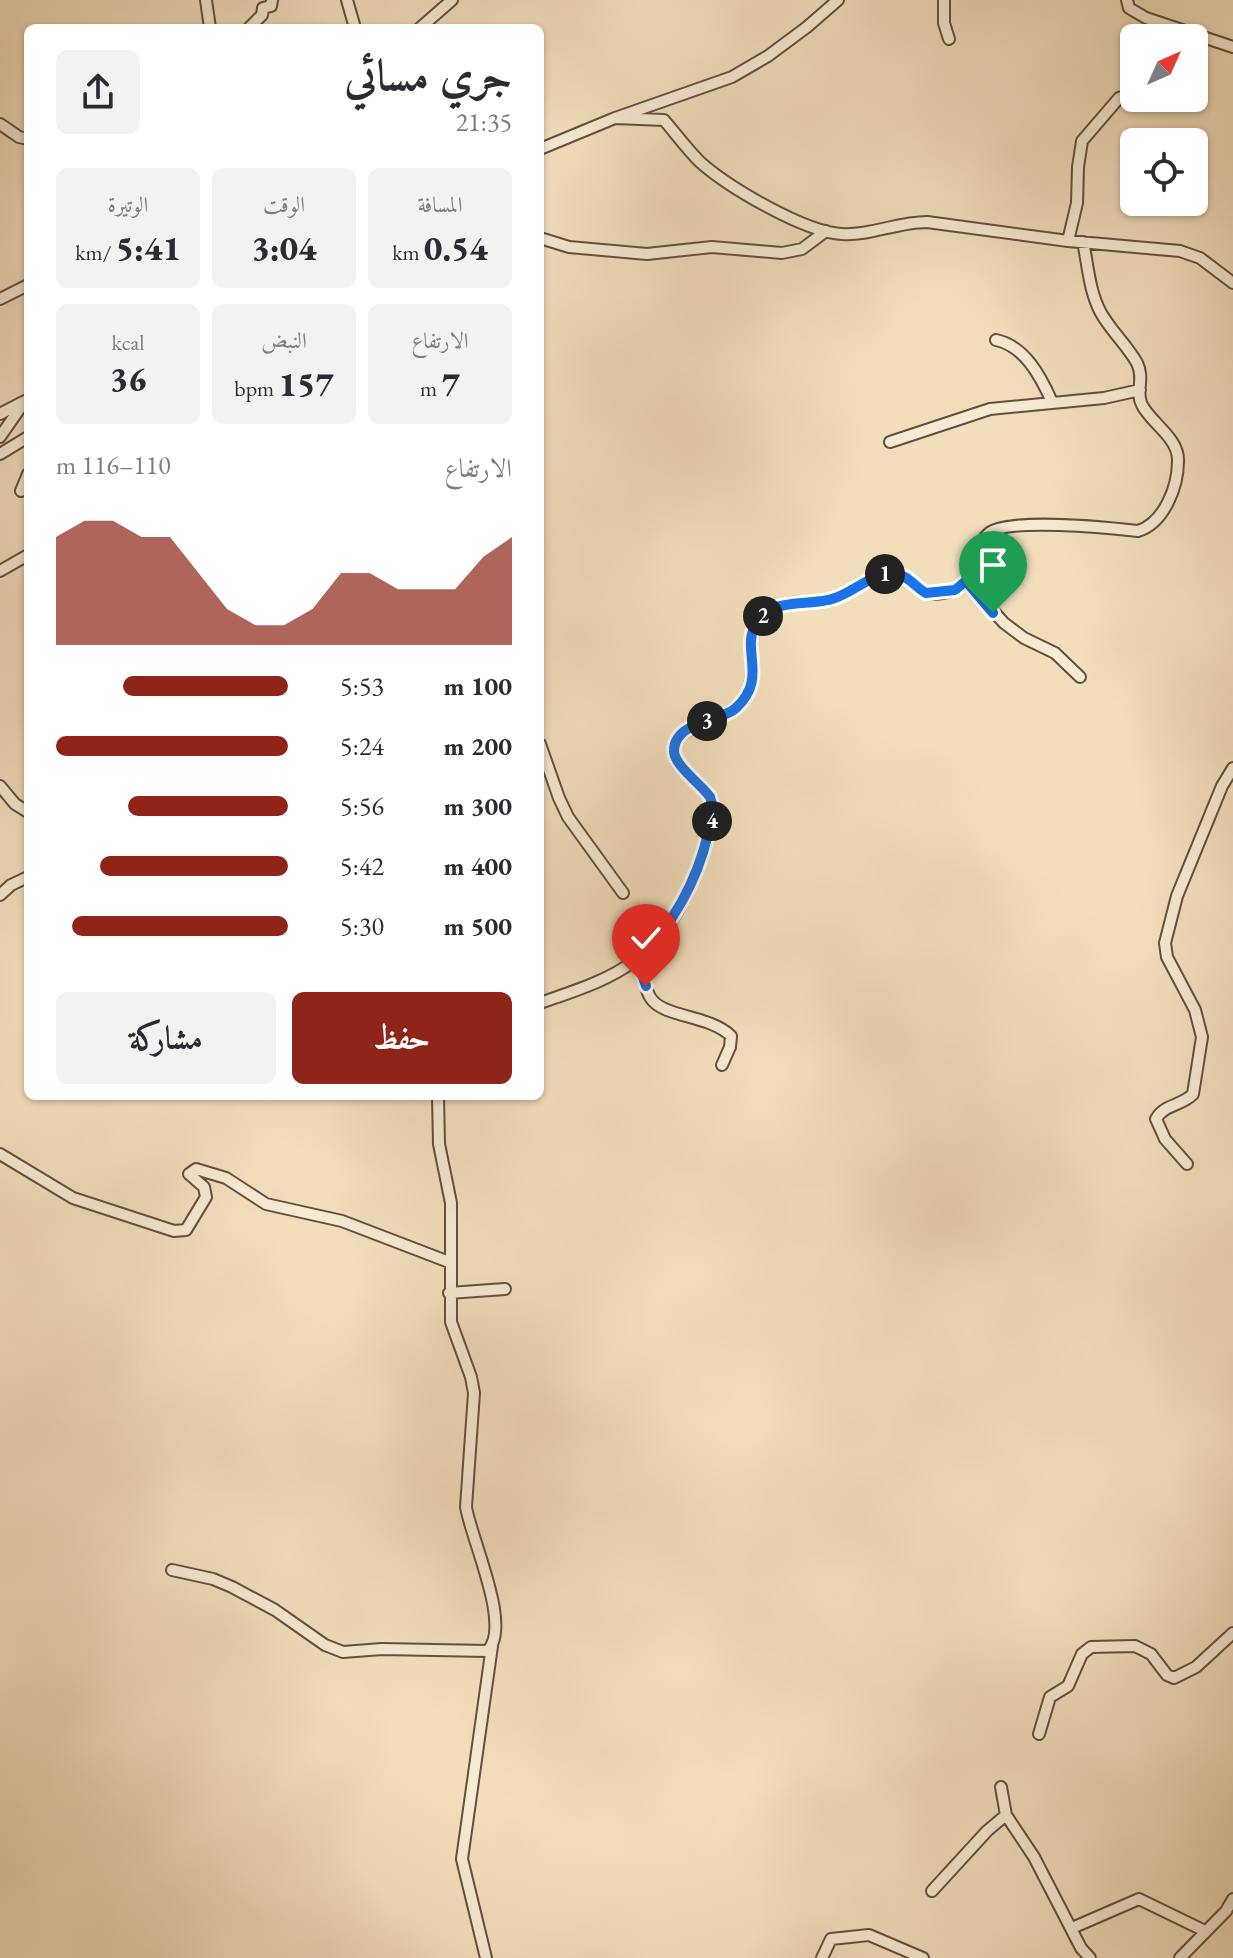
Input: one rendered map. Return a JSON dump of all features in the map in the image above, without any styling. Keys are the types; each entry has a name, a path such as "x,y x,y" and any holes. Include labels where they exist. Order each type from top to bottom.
{"street":[{"path":"206,0 209,24"},
{"path":"253,24 262,15 263,8 271,6 272,0"},
{"path":"347,0 354,24"},
{"path":"425,24 452,0"},
{"path":"544,147 615,118 732,77 797,34 838,0"},
{"path":"944,0 944,23 949,39"},
{"path":"1127,0 1129,8 1146,18 1233,47"},
{"path":"1068,241 1077,203 1082,141 1120,98"},
{"path":"615,118 664,120 695,156 721,177 773,209 826,231 845,235 927,222 1068,241 1180,251 1228,274 1233,283"},
{"path":"0,124 24,138"},
{"path":"544,239 569,247 647,254 703,247 782,253 802,249 826,231"},
{"path":"544,1001 603,978 637,959 655,942 682,901 705,851 713,805 710,797 675,759 676,742 700,723 728,715 745,698 753,672 751,638 759,620 789,602 827,601 883,575 903,575 916,588 934,594 955,590 971,575 985,538 996,528 1049,526 1138,531 1156,521 1167,502 1178,461 1171,441 1139,398 1142,380 1136,361 1109,326 1095,300 1083,242"},
{"path":"0,299 24,287"},
{"path":"996,340 1006,342 1024,355 1052,402"},
{"path":"890,442 990,409 1104,398 1140,390"},
{"path":"0,414 24,401"},
{"path":"0,437 24,403"},
{"path":"0,454 24,439"},
{"path":"21,491 24,484"},
{"path":"0,571 24,557"},
{"path":"966,581 1004,623 1024,638 1055,653 1080,677"},
{"path":"544,755 568,817 623,893"},
{"path":"1187,1164 1165,1139 1156,1119 1162,1109 1187,1100 1193,1094 1202,1037 1195,1010 1167,957 1165,943 1177,896 1222,786 1233,768"},
{"path":"0,786 24,810"},
{"path":"0,895 24,879"},
{"path":"637,959 649,996 656,1005 664,1010 696,1017 720,1027 731,1036 722,1065"},
{"path":"438,1100 439,1144 451,1203 451,1322 474,1393 466,1507 488,1583 495,1638 462,1859 486,1958"},
{"path":"0,1154 73,1198 174,1231 186,1230 206,1197 204,1187 189,1174 196,1169 226,1178 266,1204 342,1221 449,1262"},
{"path":"449,1293 505,1289"},
{"path":"172,1570 232,1587 275,1610 325,1645 343,1652 382,1649 487,1651 492,1646"},
{"path":"1039,1734 1050,1697 1068,1686 1082,1654 1091,1647 1122,1645 1144,1649 1167,1675 1174,1678 1196,1667 1233,1633"},
{"path":"1001,1787 1006,1815 1034,1857 1081,1948 1090,1958"},
{"path":"932,1891 987,1831 1006,1815"},
{"path":"1072,1928 1139,1899 1205,1931"},
{"path":"1180,1958 1226,1911 1233,1899"},
{"path":"822,1958 831,1939 869,1935 923,1958"}],"route":[{"path":"646,986 637,959 655,942 696,875 712,819 713,805 707,792 675,759 676,742 700,723 728,715 745,698 753,672 751,638 759,620 789,602 827,601 870,580 894,574 903,575 916,588 934,594 955,590 966,581 993,613"}]}
